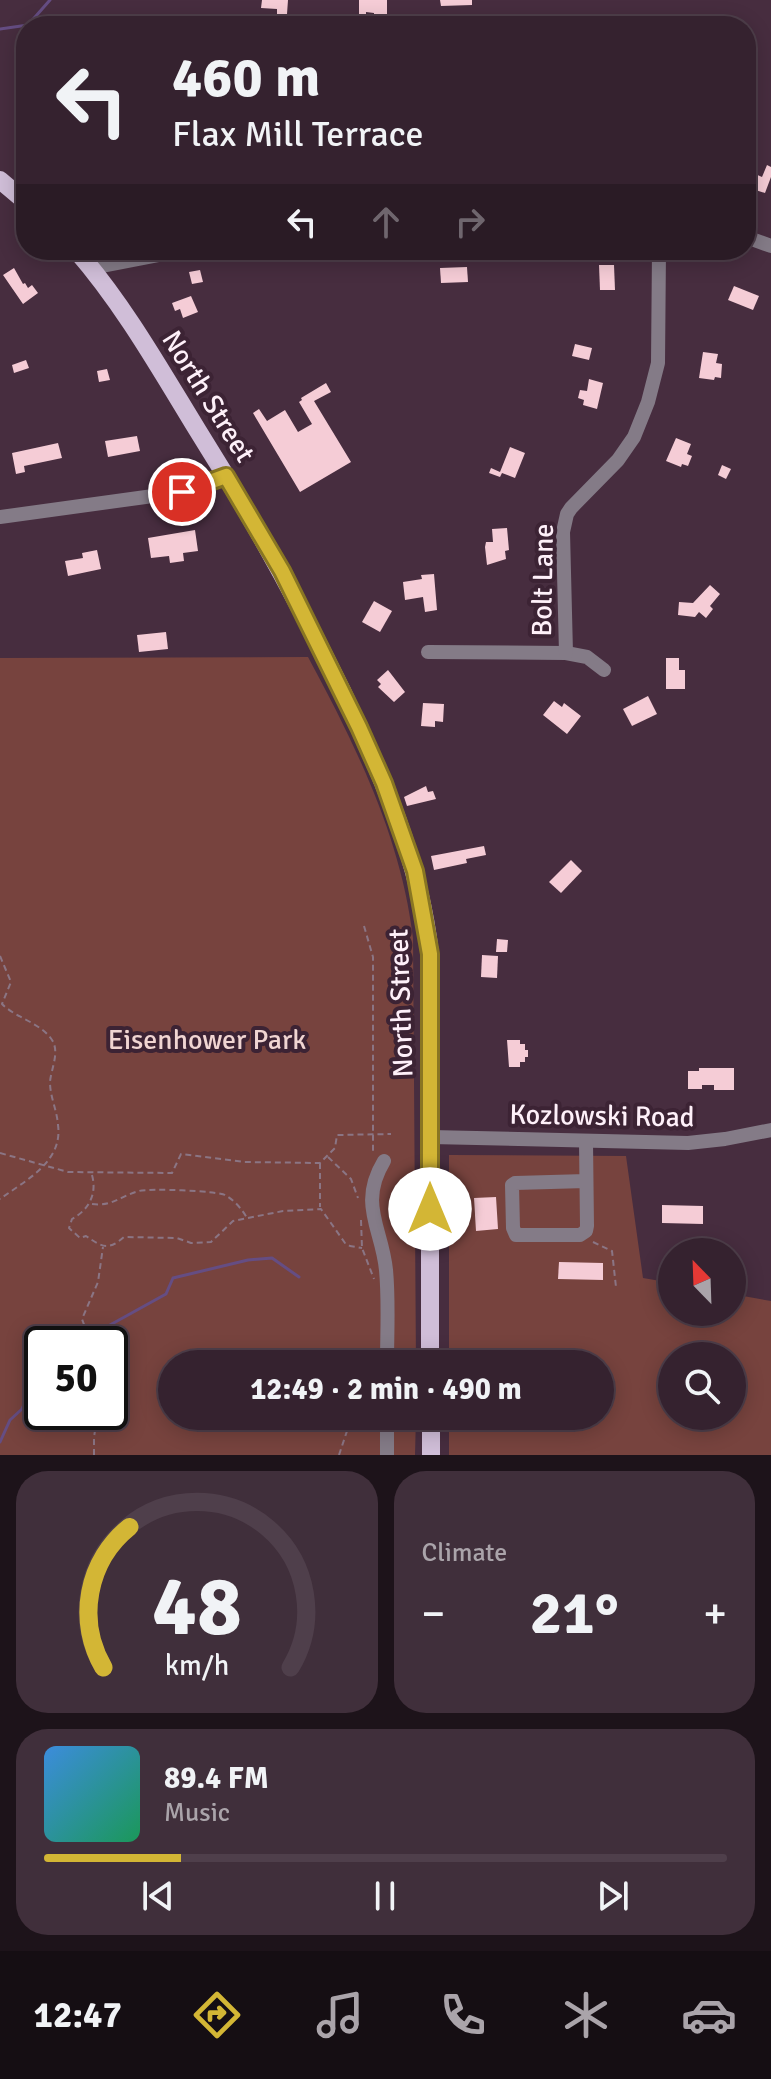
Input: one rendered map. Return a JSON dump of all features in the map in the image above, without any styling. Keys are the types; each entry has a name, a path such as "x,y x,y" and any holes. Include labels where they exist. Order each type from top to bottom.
{"main road":[{"path":"0,180 15,197"},
{"name":"North Street","path":"85,260 122,309 282,571 384,783 415,871 430,954 430,1350"},
{"path":"431,1430 431,1455"}],"street":[{"path":"92,268 133,260"},
{"name":"Bolt Lane","path":"566,653 563,532 567,514 618,460 634,437 648,402 658,363 659,260"},
{"path":"0,517 182,492 226,476"},
{"path":"428,652 566,653 587,657 604,670"},
{"name":"Kozlowski Road","path":"431,1137 708,1142 771,1130"},
{"path":"586,1142 587,1226 583,1233 516,1235 512,1185 518,1181 586,1181"},
{"path":"378,1160 371,1204 386,1268 387,1350"},
{"path":"387,1430 387,1455"}],"path":[{"path":"364,926 373,957 373,1135 378,1160"},
{"path":"0,956 11,982 2,1004 42,1030 55,1045 51,1092 59,1132 46,1166 0,1199"},
{"path":"0,1153 68,1172 172,1173 181,1154 244,1162 320,1163 335,1148 337,1135 391,1134"},
{"path":"328,1157 351,1179 360,1203"},
{"path":"320,1163 321,1209 345,1243 362,1248"},
{"path":"91,1174 95,1186 89,1203 81,1214 72,1219 69,1228 80,1238 86,1236 103,1247 114,1245 124,1237 211,1242 233,1221 283,1211 321,1209"},
{"path":"89,1203 105,1206 139,1190 213,1192 224,1194 247,1219"},
{"path":"361,1218 362,1248 374,1280"},
{"path":"583,1233 590,1241 612,1251 616,1287"},
{"path":"85,1326 82,1319 98,1282 103,1247"},
{"path":"94,1455 95,1430"},
{"path":"339,1455 347,1430"}],"green space":[{"name":"Eisenhower Park","path":"308,657 374,793 398,864 413,938 416,1350 158,1350 158,1430 416,1430 415,1455 0,1455 0,658"},
{"path":"449,1155 626,1156 643,1278 658,1281 658,1326 746,1326 746,1297 771,1301 771,1455 449,1455 449,1430 614,1430 614,1350 449,1350"}],"building":[{"path":"262,0 288,0 287,14 277,14 277,9 261,8"},
{"path":"359,0 387,0 387,16 374,16 374,13 366,12 366,16 359,16"},
{"path":"440,0 472,0 472,5 441,6"},
{"path":"767,165 771,167 771,177 765,193 756,190 756,174 762,177"},
{"path":"599,265 614,265 615,290 600,290"},
{"path":"467,267 468,282 441,283 440,268"},
{"path":"14,268 23,284 28,288 32,285 38,293 23,304 3,275"},
{"path":"200,270 203,282 192,284 189,272"},
{"path":"734,286 759,296 753,310 728,300"},
{"path":"191,296 198,312 183,318 180,309 175,311 172,303"},
{"path":"575,344 592,348 589,360 572,356"},
{"path":"703,352 718,354 716,363 722,364 721,378 699,378"},
{"path":"26,360 29,368 14,373 12,365"},
{"path":"107,369 110,380 99,382 97,371"},
{"path":"589,379 603,383 597,409 583,405 584,400 578,398 580,390 587,391"},
{"path":"326,383 331,392 314,401 351,462 300,492 253,413 259,409 267,421 285,410 298,432 312,424 299,402 301,398"},
{"path":"137,436 140,451 108,457 105,441"},
{"path":"676,438 691,444 687,454 692,456 688,466 682,464 681,467 666,461"},
{"path":"58,443 62,458 24,466 25,472 16,474 12,453"},
{"path":"510,447 525,453 515,478 502,473 500,477 489,473 491,468 500,472"},
{"path":"722,465 731,469 726,479 718,475"},
{"path":"507,528 509,550 505,551 506,559 487,565 485,547 486,542 493,542 492,529"},
{"path":"195,530 198,551 183,553 184,561 170,563 169,556 151,558 148,538"},
{"path":"97,550 101,569 68,576 65,561 83,558 82,553"},
{"path":"434,574 437,610 425,612 423,597 405,600 403,582"},
{"path":"710,585 720,594 710,606 713,609 706,618 699,612 695,617 678,615 679,602 693,603"},
{"path":"374,601 392,611 380,632 362,622"},
{"path":"166,632 168,649 139,652 137,635"},
{"path":"666,658 679,658 679,670 685,670 685,689 666,689"},
{"path":"388,670 405,692 394,702 378,687 381,684 377,680"},
{"path":"648,696 657,714 632,726 623,709"},
{"path":"554,701 562,707 564,703 581,716 567,734 543,715"},
{"path":"423,703 444,704 443,722 435,721 435,727 421,726"},
{"path":"426,786 428,792 433,791 436,799 407,806 404,797"},
{"path":"484,846 486,855 466,859 467,863 434,870 431,856"},
{"path":"571,860 582,871 561,893 549,882"},
{"path":"497,939 508,940 507,952 496,952"},
{"path":"482,955 498,956 497,978 481,977"},
{"path":"507,1040 520,1040 520,1044 525,1044 525,1050 528,1050 528,1057 525,1057 525,1062 520,1062 520,1067 509,1067"},
{"path":"699,1068 734,1068 734,1090 714,1090 714,1085 688,1089 688,1071 699,1071"},
{"path":"496,1197 498,1229 476,1231 474,1198"},
{"path":"662,1205 703,1206 703,1224 662,1223"},
{"path":"559,1262 603,1263 603,1280 558,1279"}],"waterway":[{"path":"36,16 50,0"},
{"path":"0,29 16,27"},
{"path":"108,1326 166,1294 173,1278 248,1260 272,1258 299,1277"},
{"path":"0,1442 10,1420 24,1404"}],"route":[{"path":"182,492 226,476 282,571 322,649 384,783 404,835 425,915 430,954 430,1209"}]}
